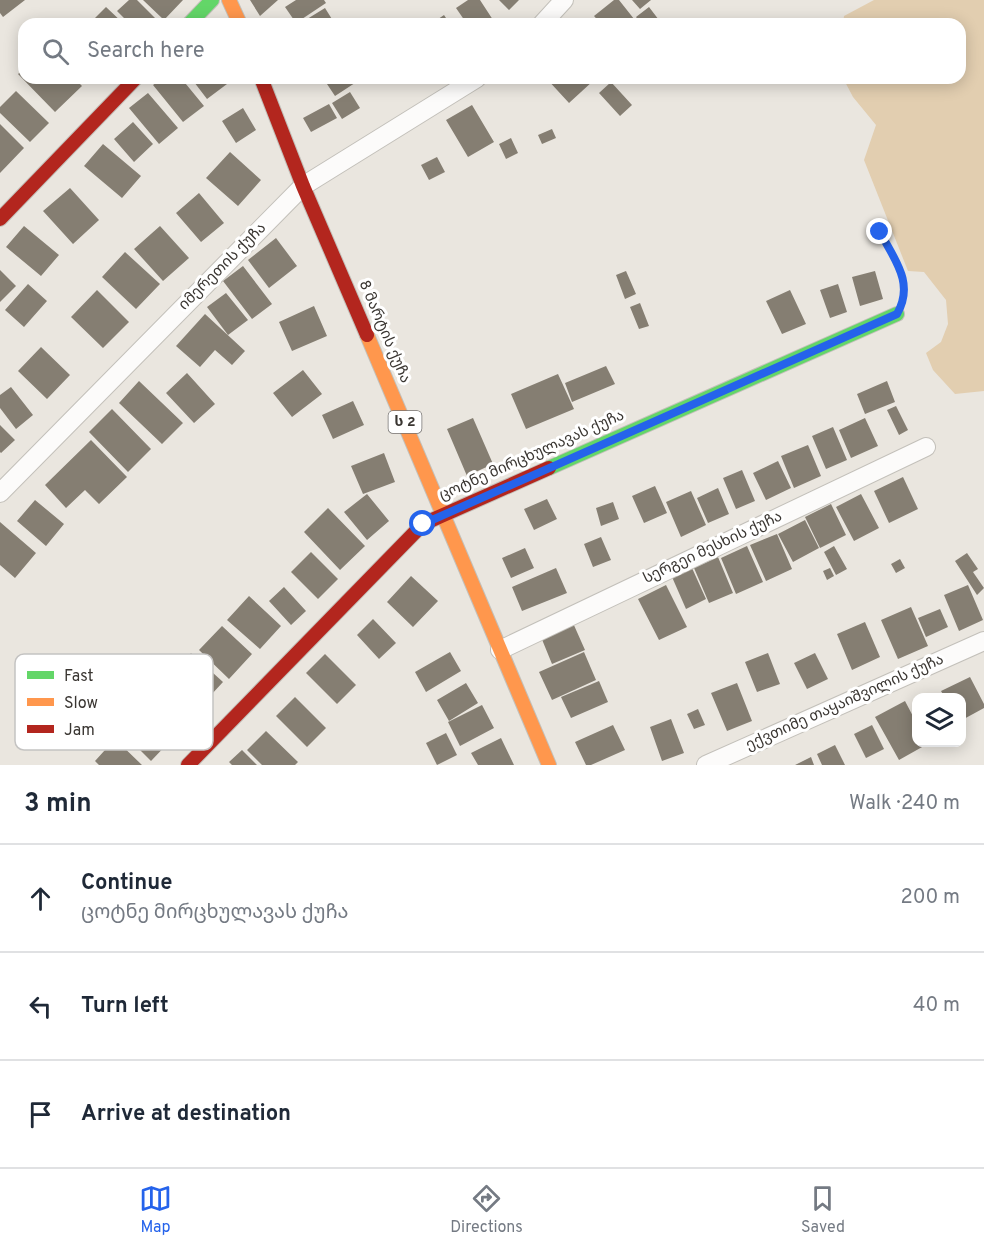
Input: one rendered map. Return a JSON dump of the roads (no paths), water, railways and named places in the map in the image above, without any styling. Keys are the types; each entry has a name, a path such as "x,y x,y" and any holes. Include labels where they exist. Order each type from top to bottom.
{"main road":[{"path":"195,18 212,0"},
{"path":"230,0 238,18"},
{"path":"0,219 130,84"},
{"name":"8 მარტის ქუჩა","path":"263,84 303,186 444,513 549,765"},
{"name":"ცოტნე მირცხულავას ქუჩა","path":"213,739 423,524 897,314"},
{"name":"ცოტნე მირცხულავას ქუჩა","path":"188,765 203,750"}],"street":[{"path":"548,18 564,0"},
{"name":"იმერეთის ქუჩა","path":"0,493 303,186 467,84"},
{"name":"სერგეი მესხის ქუჩა","path":"500,650 927,447"},
{"name":"ექვთიმე თაყაიშვილის ქუჩა","path":"706,765 984,641"}]}
